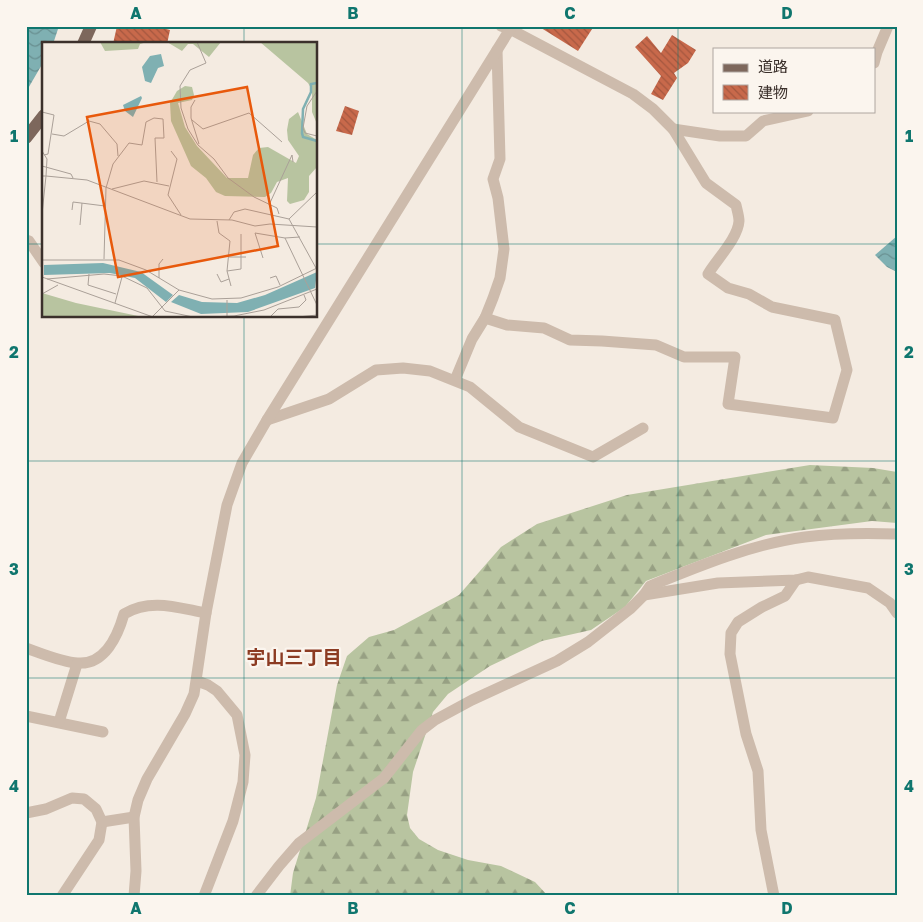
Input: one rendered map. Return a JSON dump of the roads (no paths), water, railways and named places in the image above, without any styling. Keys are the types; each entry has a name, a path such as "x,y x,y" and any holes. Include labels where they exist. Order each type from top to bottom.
{"main road":[{"path":"84,42 91,26"},
{"path":"26,138 42,118"}],"street":[{"path":"876,56 888,26"},
{"path":"134,896 136,871 134,816 142,789 185,714 194,694 206,613 227,504 242,464 267,420 497,50 508,27 633,94 653,109 673,129 706,183 736,205 739,220 735,237 708,274 728,288 749,294 772,307 835,320 847,370 833,418 728,404 735,357 684,358 656,345 602,340 570,340 544,328 507,325 485,318"},
{"path":"455,380 472,339 485,318 500,278 504,249 498,198 493,179 500,159 497,50"},
{"path":"673,129 720,136 746,136 763,122 804,112"},
{"path":"26,240 29,241 42,259"},
{"path":"267,420 329,399 376,370 403,368 430,371 470,387 520,427 593,457 643,428"},
{"path":"256,896 300,843 384,778 422,730 434,720 556,661 588,642 630,609 650,586 714,560 805,537 876,533 897,534"},
{"path":"644,595 718,583 808,578 868,588 890,603 897,613"},
{"path":"774,896 761,830 758,771 746,734 730,654 730,633 738,622 762,607 785,596 796,580"},
{"path":"26,648 77,664 87,663 107,649 118,634 124,614 136,607 152,604 206,613"},
{"path":"59,722 77,664"},
{"path":"196,681 217,690 237,715 245,755 243,782 233,821 204,896"},
{"path":"26,716 104,732"},
{"path":"26,812 46,809 72,798 84,799 96,809 102,822 99,840 62,896"},
{"path":"102,822 134,816"}],"water":[{"path":"26,26 59,26 54,42 42,42 42,64 26,92"},
{"path":"897,236 897,272 887,267 875,255"}],"district":[{"name":"宇山三丁目","path":"294,656"}]}
